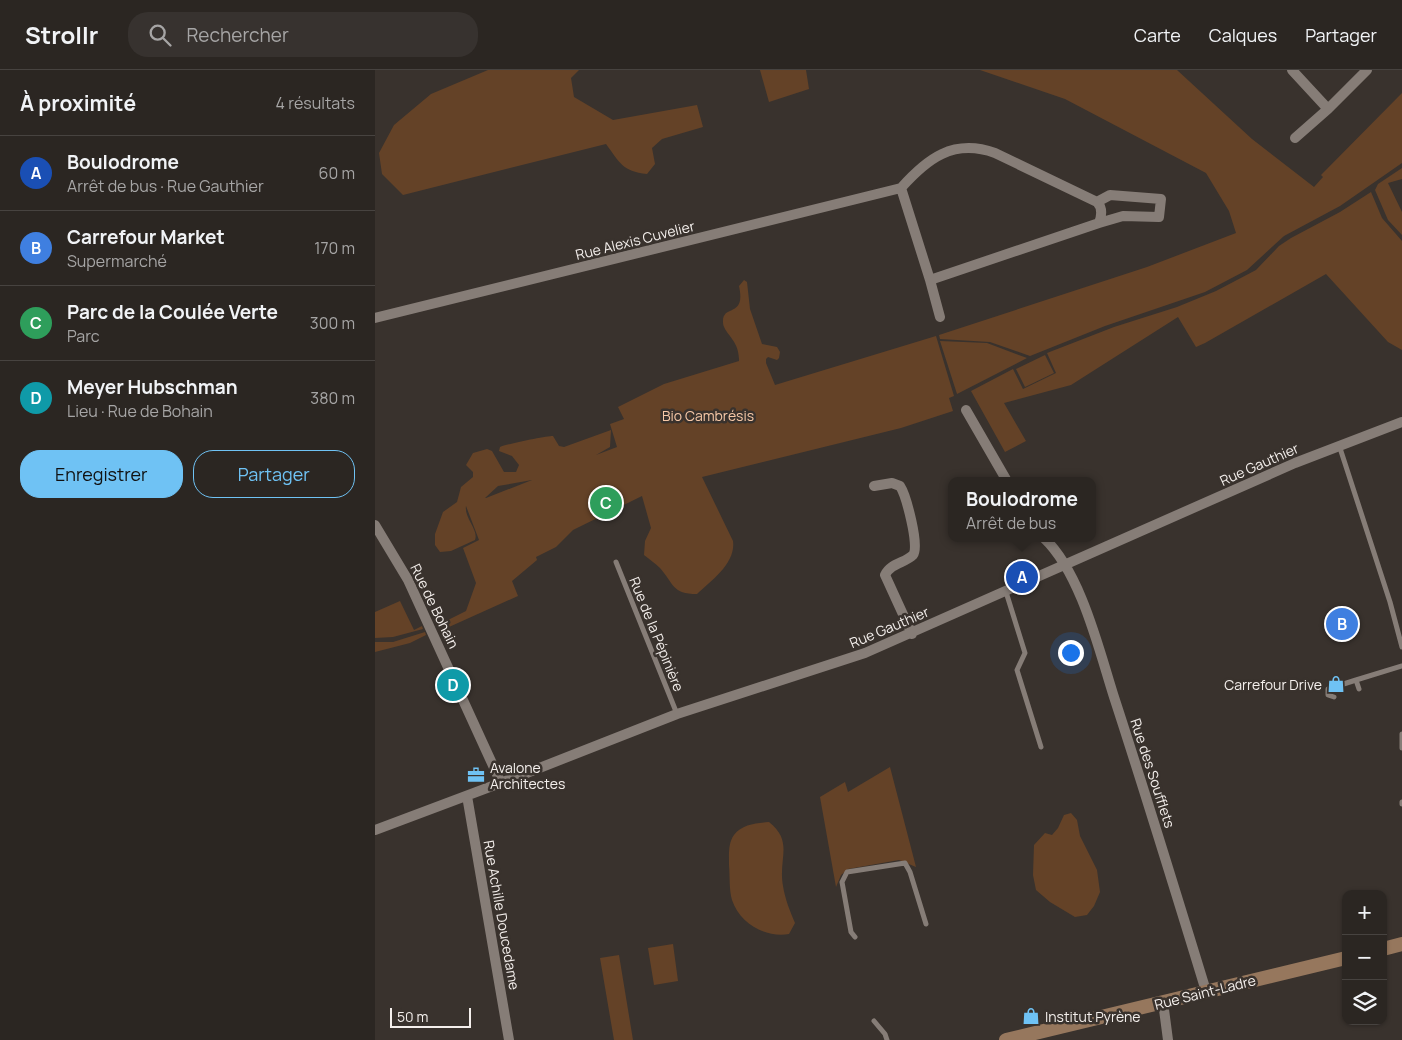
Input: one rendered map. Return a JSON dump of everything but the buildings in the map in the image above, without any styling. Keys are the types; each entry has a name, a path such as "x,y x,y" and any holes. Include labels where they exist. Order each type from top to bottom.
{"street":[{"path":"1292,70 1328,109"},
{"path":"1295,138 1328,109 1367,70"},
{"path":"940,317 901,188 924,164 936,156 951,150 975,148 995,153 1097,202 1102,212 1099,223"},
{"name":"Rue Alexis Cuvelier","path":"375,318 901,188"},
{"path":"930,280 1123,216 1159,217 1161,199 1110,195 1097,202"},
{"path":"966,410 1005,477"},
{"name":"Rue Gauthier","path":"375,830 677,714 865,653 1339,445 1402,422"},
{"path":"874,486 892,484 900,486 916,540 915,551 912,556 892,566 885,574 912,634"},
{"name":"Rue de Bohain","path":"375,526 407,580 501,783"},
{"name":"Rue des Soufflets","path":"1047,542 1064,566 1084,606 1139,772 1206,991"},
{"name":"Rue Achille Doucedame","path":"467,796 509,1040"},
{"path":"1387,948 1402,944"},
{"name":"Rue Saint-Ladre","path":"1006,1040 1342,959"},
{"path":"1163,1002 1169,1040"}],"lane":[{"path":"1339,445 1402,645"},
{"name":"Rue de la Pépinière","path":"616,562 677,714"},
{"path":"1006,592 1025,653 1017,670 1041,748"},
{"path":"1335,697 1328,695 1328,689 1402,666"},
{"path":"1356,680 1359,689"},
{"path":"1402,734 1402,748"},
{"path":"855,937 851,932 842,882 847,872 905,863 910,872 925,924"},
{"path":"874,1021 885,1034 887,1040"}],"green space":[{"path":"488,70 579,70 571,78 574,97 613,120 697,105 703,127 662,139 652,148 655,164 647,174 632,171 622,165 606,144 403,195 382,174 379,153 394,125 431,94"},
{"path":"760,70 806,70 809,89 769,102"},
{"path":"980,70 1177,70 1252,139 1314,187 1323,177 1321,175 1402,93 1402,163 1340,206 1284,236 1247,270 1205,292 1105,326 1030,356 990,342 940,339 939,335 1147,267 1236,233 1229,211 1206,173 1065,99"},
{"path":"1402,168 1402,179 1388,183 1402,212 1402,235 1388,220 1375,190 1378,184"},
{"path":"1371,192 1382,218 1402,241 1402,350 1388,342 1326,274 1196,347 1178,317 1071,385 1004,403 1026,441 1005,452 971,391 1013,369 1023,389 1056,373 1047,353 1114,327 1177,307 1216,291 1256,270 1279,246 1291,238 1340,212"},
{"name":"Bio Cambrésis","path":"744,280 747,282 750,309 762,344 777,347 780,352 777,360 768,357 766,359 775,385 936,336 954,396 949,398 953,411 901,428 702,477 733,541 733,549 727,564 697,594 689,594 678,590 660,568 644,555 645,541 651,528 642,496 573,530 556,547 536,557 537,560 512,581 518,596 449,627 446,621 466,611 476,583 463,548 479,540 466,506 467,515 475,532 475,540 451,551 440,552 435,545 435,534 443,512 457,502 461,487 473,477 473,472 466,465 473,453 487,449 492,451 504,472 516,472 519,465 512,456 499,451 500,447 553,436 559,446 564,447 611,430 610,447 596,455 617,447 610,424 624,419 618,407 664,384 739,361 737,347 725,329 723,321 726,313 737,307 739,303 739,286","holes":["532,480 485,498 498,486"]},
{"path":"940,341 987,343 1027,358 957,394"},
{"path":"1045,355 1054,373 1025,387 1016,369"},
{"path":"400,601 414,630 422,626 423,629 393,637 375,638 375,612"},
{"path":"425,632 426,635 410,643 375,652 375,642 393,642"},
{"path":"890,767 916,867 899,860 848,869 841,875 836,887 820,797 845,782 848,792"},
{"path":"1071,813 1077,820 1080,836 1097,870 1100,892 1094,906 1087,915 1075,917 1050,902 1036,890 1033,875 1034,845 1045,833 1052,835 1058,828 1064,815"},
{"path":"769,822 777,829 783,844 783,886 795,923 789,934 772,934 755,928 741,916 731,896 729,853 732,838 737,831 745,826"},
{"path":"673,944 678,981 654,985 648,948"},
{"path":"619,955 633,1040 614,1040 600,958"}],"place":[{"name":"Parc de la Coulée Verte","path":"606,503"},
{"name":"Boulodrome","path":"1022,577"},
{"name":"Carrefour Market","path":"1342,624"},
{"name":"Carrefour Drive","path":"1336,684"},
{"name":"Meyer Hubschman","path":"453,685"},
{"name":"Avalone Architectes","path":"476,775"},
{"name":"Institut Pyrène","path":"1031,1016"}]}
